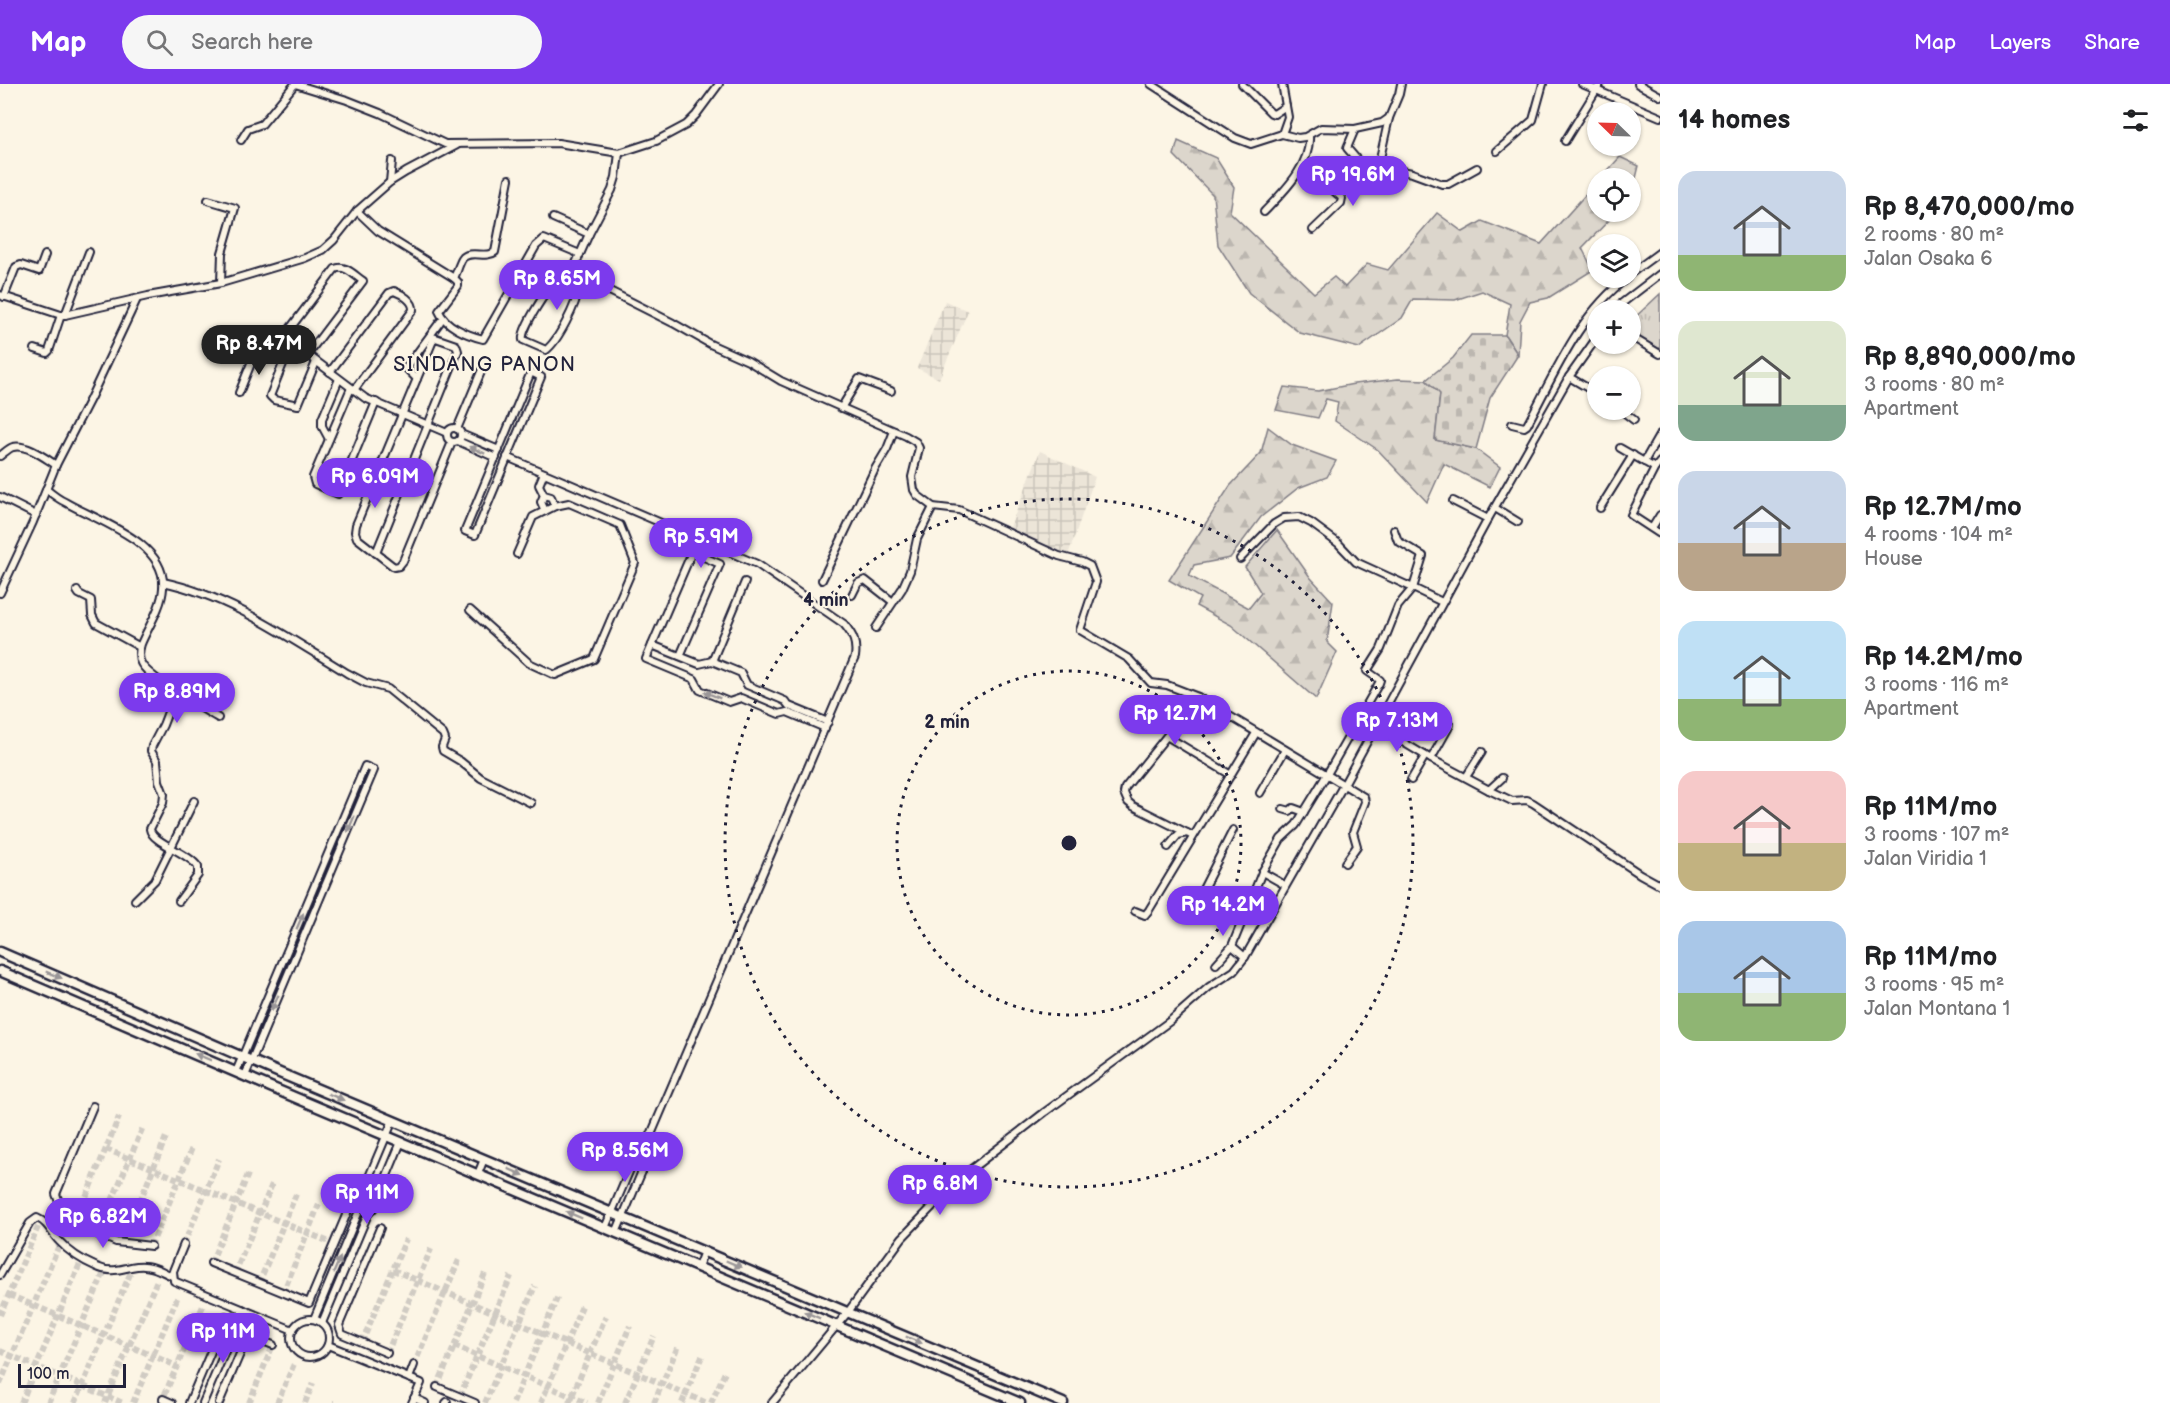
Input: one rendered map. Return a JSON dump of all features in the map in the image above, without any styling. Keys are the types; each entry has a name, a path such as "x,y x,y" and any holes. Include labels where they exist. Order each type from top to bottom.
{"street":[{"path":"241,140 248,129 262,124 295,84 347,100 380,113 432,139 457,145 558,143 619,153 656,141 686,125 719,84"},
{"path":"1151,84 1247,144 1255,144 1282,134 1298,138 1309,136 1321,128 1355,129 1376,125 1389,118"},
{"path":"1242,84 1271,113 1274,114 1286,106"},
{"path":"1282,84 1288,117 1282,134"},
{"path":"1378,167 1389,118 1401,84"},
{"path":"1497,151 1533,120 1543,84"},
{"path":"1582,84 1599,87 1660,117"},
{"path":"1638,84 1660,96"},
{"path":"1565,141 1599,87"},
{"path":"1355,129 1347,148 1359,162 1412,172 1442,184 1448,184 1477,168"},
{"path":"1264,212 1281,195 1301,167 1308,154 1309,136"},
{"path":"45,255 39,271 21,266 16,267 2,296 63,315 221,283 323,250 357,211 390,182 457,145"},
{"path":"619,153 612,190 580,254 574,273 578,291 560,333 546,350 523,340 521,335 528,321 552,286 561,276 574,273 710,344 748,361 782,381 906,436 919,446 912,477 914,490 933,507 959,510 1059,556 1086,564 1093,571 1096,582 1080,630 1129,659 1150,683 1167,685 1198,697 1327,777 1364,797 1365,800 1353,832 1357,846 1345,863"},
{"path":"390,182 392,161"},
{"path":"1313,230 1341,203 1342,198 1335,192 1335,188 1359,162"},
{"path":"454,278 463,257 490,255 495,252 509,179"},
{"path":"208,200 235,208 222,254 221,283"},
{"path":"357,211 378,231 458,282 458,286 439,313 452,326 483,339 536,246 544,239 580,254"},
{"path":"553,218 589,234"},
{"path":"35,349 47,353 49,351 89,252"},
{"path":"1641,266 1660,252"},
{"path":"273,351 335,269 345,268 363,281 308,354"},
{"path":"1626,300 1660,274"},
{"path":"1512,424 1523,427 1527,425 1595,307 1616,288"},
{"path":"330,372 389,293 394,291 399,293 412,303 413,310 352,389 329,439 313,481 315,484 338,494 375,402"},
{"path":"0,593 56,465 137,299"},
{"path":"440,322 356,525 357,538 394,567 399,566 403,561 455,442 486,360"},
{"path":"284,337 352,389 375,402 447,433 449,440 496,458"},
{"path":"417,378 406,368 432,337"},
{"path":"376,553 458,351 456,345 432,337"},
{"path":"1641,343 1660,354"},
{"path":"294,345 287,354 270,396 274,400 298,405 316,362"},
{"path":"239,393 256,351 260,348 287,354"},
{"path":"772,1403 848,1312 902,1238 961,1178 1020,1131 1170,1021 1209,987 1234,971 1375,726 1488,519 1569,377 1587,352"},
{"path":"531,372 541,376 475,535 465,531 515,411 531,372"},
{"path":"1569,377 1587,388"},
{"path":"329,439 322,426 322,420 339,379"},
{"path":"841,408 859,379 891,392"},
{"path":"515,411 525,415"},
{"path":"447,433 453,429 499,450"},
{"path":"822,580 894,431"},
{"path":"1644,462 1660,434"},
{"path":"0,456 12,447 20,447 37,453 56,465"},
{"path":"1620,448 1655,468"},
{"path":"1648,454 1660,462 1630,515 1660,534"},
{"path":"1600,508 1633,455"},
{"path":"507,458 758,564 844,624 853,634 856,647 855,657 650,1137 637,1153 605,1228"},
{"path":"544,473 539,485 544,495 551,497 555,506"},
{"path":"46,489 65,502 119,529 149,552 160,569 163,582 161,598 140,647 140,657 146,670 218,718"},
{"path":"544,495 541,502 544,511"},
{"path":"0,497 36,515"},
{"path":"1453,501 1488,519"},
{"path":"470,610 529,663 555,675 594,659 635,563 620,525 569,503 555,506 533,517 517,554"},
{"path":"876,628 902,589 910,571 916,539 933,507"},
{"path":"1495,508 1518,522"},
{"path":"1652,528 1660,515"},
{"path":"1240,559 1274,524 1284,518 1299,517 1338,543 1361,565 1442,602"},
{"path":"1216,964 1233,946 1243,919 1281,839 1294,827 1327,777 1380,681 1367,672 1368,669 1381,649 1398,606 1413,588 1423,556 1398,541 1394,530"},
{"path":"680,656 720,564 692,552 646,659 694,679 700,690 729,702 741,698 779,714 788,709"},
{"path":"852,595 858,583 865,580 893,602"},
{"path":"163,582 231,606 346,673 366,683 388,689 443,734 446,739 442,747 443,751 481,778 531,803"},
{"path":"712,661 745,582"},
{"path":"77,591 91,600 92,615 96,623 140,647"},
{"path":"652,645 699,664 712,661 741,674 747,684 785,701 788,709 826,725"},
{"path":"694,679 699,664"},
{"path":"741,698 747,684"},
{"path":"176,691 151,751 157,762 159,781 164,794 163,803 150,833 194,861 199,870 194,882 179,901"},
{"path":"1190,835 1133,806 1124,797 1125,788 1198,697"},
{"path":"1361,717 1489,790 1512,801 1527,800 1533,803 1660,885"},
{"path":"1411,780 1450,725"},
{"path":"1135,911 1146,914 1190,835 1256,734"},
{"path":"1168,736 1231,775"},
{"path":"1260,794 1285,750"},
{"path":"1466,777 1482,752"},
{"path":"241,1074 247,1058 365,766 374,770 247,1058"},
{"path":"1489,790 1502,778"},
{"path":"135,900 155,880 173,848 194,801"},
{"path":"1283,809 1290,811 1293,808 1304,812"},
{"path":"1233,830 1204,886 1202,896 1207,902 1243,919"},
{"path":"1168,847 1178,836 1190,835"},
{"path":"1264,873 1285,885"},
{"path":"1233,946 1243,955"},
{"path":"0,952 1064,1403"},
{"path":"0,971 1020,1403"},
{"path":"80,1212 59,1202 57,1194 93,1106"},
{"path":"314,1319 359,1211 358,1203 393,1120"},
{"path":"616,1233 648,1157 650,1137"},
{"path":"322,1323 401,1142"},
{"path":"478,1174 484,1159"},
{"path":"359,1211 368,1214"},
{"path":"211,1263 309,1304 346,1213"},
{"path":"0,1275 30,1223 37,1218 47,1224 60,1243 75,1255 105,1270 116,1271 137,1266 153,1267 172,1276 174,1281 293,1330"},
{"path":"76,1221 77,1225 116,1242 151,1246"},
{"path":"380,1228 339,1325 342,1334 387,1353"},
{"path":"172,1276 184,1244"},
{"path":"698,1267 704,1251"},
{"path":"203,1403 243,1309"},
{"path":"189,1403 226,1316"},
{"path":"306,1319 314,1319 327,1329 330,1337 328,1345 318,1356 303,1356 292,1345 293,1330 298,1323 306,1319"},
{"path":"219,1403 248,1335 273,1346"},
{"path":"328,1345 421,1383 413,1401 425,1403"},
{"path":"409,1378 414,1365"},
{"path":"437,1387 475,1403"},
{"path":"163,1399 172,1403"}],"shaded area":[{"path":"945,301 968,311 939,379 917,368"},
{"path":"1040,451 1095,477 1065,564 1046,555 1009,530"}],"green space":[{"path":"1178,141 1216,158 1234,187 1230,212 1314,293 1334,277 1345,287 1367,264 1388,270 1437,213 1463,232 1482,221 1541,244 1587,193 1587,222 1607,222 1596,234 1587,234 1587,243 1582,248 1587,258 1587,274 1548,298 1530,302 1520,321 1518,355 1505,335 1510,304 1482,291 1455,300 1413,299 1402,318 1359,348 1300,333 1249,293 1218,245 1213,195 1174,155"},
{"path":"1620,157 1639,166 1638,168 1610,168"},
{"path":"1660,294 1660,350 1641,340 1641,312"},
{"path":"1471,335 1505,335 1518,355 1490,398 1476,449 1435,440 1440,394 1426,380 1453,358"},
{"path":"1398,379 1426,380 1440,393 1435,440 1476,449 1500,467 1490,487 1444,464 1427,502 1378,450 1335,421 1338,402 1326,399 1318,418 1276,410 1284,387 1318,391"},
{"path":"1268,427 1292,445 1336,461 1327,477 1298,488 1261,517 1230,558 1194,565 1189,576 1249,608 1261,593 1245,567 1277,530 1310,577 1333,602 1327,642 1337,652 1316,699 1231,625 1196,606 1200,598 1169,580 1230,486 1261,453"}],"tunnel":[{"path":"76,1221 119,1117"},
{"path":"98,1234 143,1127"},
{"path":"123,1243 166,1137"},
{"path":"151,1246 192,1148"},
{"path":"106,1149 334,1244"},
{"path":"184,1244 219,1159"},
{"path":"211,1263 249,1172"},
{"path":"235,1273 273,1182"},
{"path":"259,1283 297,1192"},
{"path":"283,1293 320,1202"},
{"path":"0,1315 41,1220"},
{"path":"362,1342 406,1239"},
{"path":"0,1384 60,1243"},
{"path":"387,1353 431,1249"},
{"path":"21,1403 82,1259"},
{"path":"414,1365 459,1260"},
{"path":"75,1403 133,1267"},
{"path":"48,1403 105,1270"},
{"path":"393,1270 707,1403"},
{"path":"437,1387 486,1271"},
{"path":"460,1396 511,1276"},
{"path":"105,1403 157,1280"},
{"path":"485,1403 535,1286"},
{"path":"9,1295 177,1366"},
{"path":"133,1403 178,1296"},
{"path":"513,1403 558,1296"},
{"path":"161,1403 203,1306"},
{"path":"541,1403 582,1306"},
{"path":"569,1403 606,1316"},
{"path":"598,1403 630,1326"},
{"path":"625,1403 654,1336"},
{"path":"249,1403 273,1345"},
{"path":"454,1346 587,1403"},
{"path":"654,1403 678,1346"},
{"path":"0,1351 123,1403"},
{"path":"682,1403 702,1356"},
{"path":"277,1403 294,1364"},
{"path":"711,1403 725,1372"},
{"path":"305,1403 313,1383"}],"district":[{"name":"SINDANG PANON","path":"485,364"}]}
